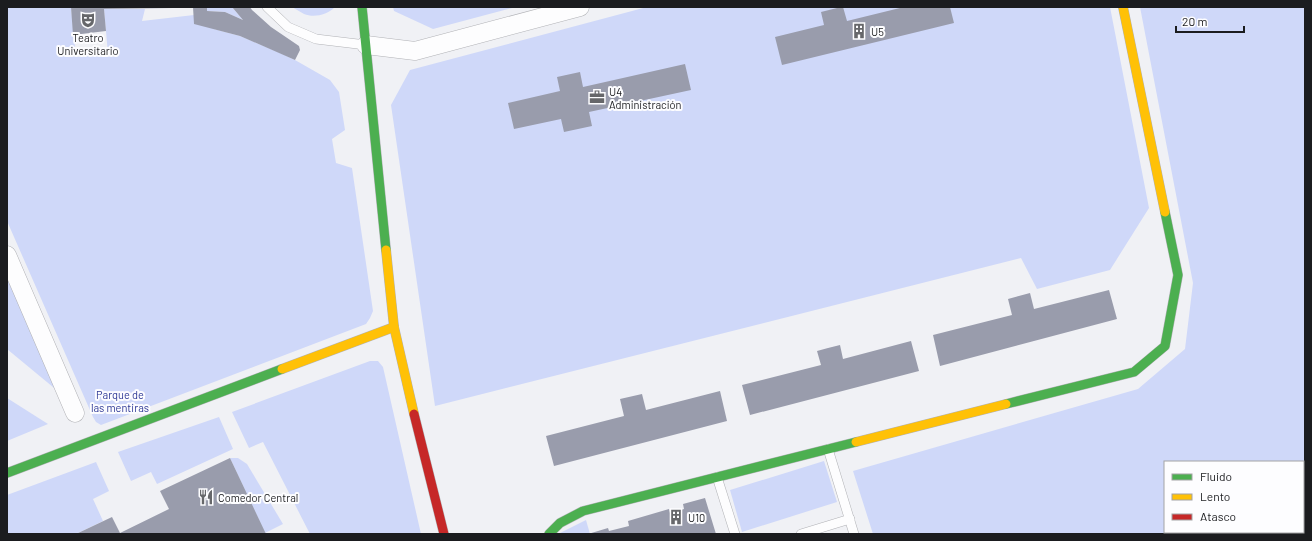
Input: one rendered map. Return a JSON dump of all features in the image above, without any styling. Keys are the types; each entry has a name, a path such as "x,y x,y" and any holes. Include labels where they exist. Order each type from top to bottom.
{"street":[{"path":"362,7 394,327 416,424 444,534"},
{"path":"366,45 415,51 580,7"},
{"path":"549,534 552,528 560,521 583,511 1134,372 1165,346 1178,275 1123,7"},
{"path":"7,255 75,413"},
{"path":"7,473 394,327"}],"lane":[{"path":"267,7 288,27 316,39 366,45"},
{"path":"828,449 854,534"},
{"path":"717,477 735,534"},
{"path":"802,534 850,519"}],"green space":[{"name":"Parque de las mentiras","path":"7,7 71,7 76,57 108,54 104,9 145,9 142,21 194,15 214,29 240,36 278,52 330,80 339,92 345,130 332,139 336,163 352,168 373,311 366,324 101,425 96,422 7,221"},
{"path":"232,7 243,20 225,12 207,11 207,8"},
{"path":"292,7 335,7 324,14 312,16 304,14"},
{"path":"393,7 516,7 433,29 394,11"},
{"path":"647,7 1110,7 1149,208 1110,270 1037,289 1021,258 435,406 391,105 410,70"},
{"path":"1140,7 1305,7 1305,534 873,534 853,471 1138,389 1185,349 1193,283"},
{"path":"7,271 59,392 7,349"},
{"path":"370,361 378,361 383,367 421,534 310,534 263,442 249,448 232,412"},
{"path":"7,398 48,424 7,441"},
{"path":"219,417 233,449 157,484 151,472 131,481 118,452"},
{"path":"230,458 238,458 247,464 283,524 265,533"},
{"path":"824,461 837,502 742,532 730,490"},
{"path":"96,462 109,491 93,499 103,521 76,534 7,534 7,495"},
{"path":"586,520 590,534 558,534"}],"building":[{"name":"Teatro Universitario","path":"71,7 173,8 104,9 106,31 73,35"},
{"path":"193,7 207,7 207,11 225,12 243,20 232,7 250,7 271,27 299,46 300,50 295,60 240,36 194,24"},
{"name":"U5","path":"843,7 847,21 904,7 950,7 954,23 782,65 775,37 824,25 821,12"},
{"name":"U4 Administración","path":"685,64 691,90 589,112 592,126 564,132 561,119 514,129 508,103 560,91 557,77 580,72 583,87"},
{"path":"1109,290 1117,319 940,366 933,335 1012,315 1008,299 1030,293 1034,309"},
{"path":"911,341 919,371 750,415 742,385 821,365 817,351 828,348 840,345 843,359"},
{"path":"720,391 727,421 554,466 546,436 624,416 620,399 642,394 646,410"},
{"name":"Comedor Central","path":"230,458 266,534 76,534 112,517 120,533 169,509 160,491"},
{"name":"U10","path":"705,498 716,534 588,534 608,528 609,531 629,526 628,521 669,509 670,513 684,509 683,504"}],"traffic: fast":[{"path":"362,7 386,250"},
{"path":"1006,404 1134,372 1165,346 1178,275 1165,212"},
{"path":"7,473 282,369"},
{"path":"549,534 560,523 583,511 856,442"}],"traffic: slow":[{"path":"1123,7 1165,212"},
{"path":"386,250 394,327 414,414"},
{"path":"282,369 394,327"},
{"path":"856,442 1006,404"}],"traffic: jam":[{"path":"414,414 444,534"}],"place":[{"name":"Teatro Universitario","path":"88,20"},
{"name":"U5","path":"859,31"},
{"name":"U4 Administración","path":"597,97"},
{"name":"Comedor Central","path":"206,497"},
{"name":"U10","path":"676,517"}]}
